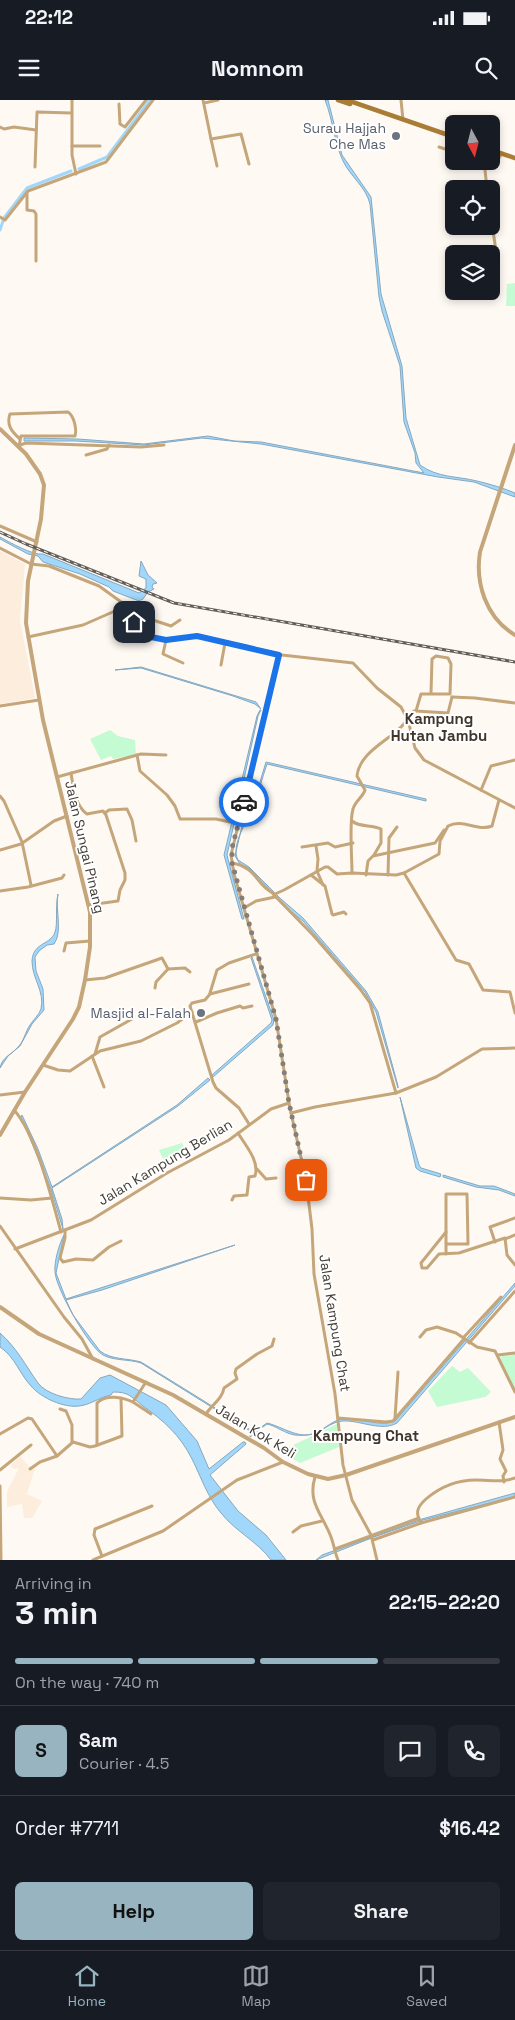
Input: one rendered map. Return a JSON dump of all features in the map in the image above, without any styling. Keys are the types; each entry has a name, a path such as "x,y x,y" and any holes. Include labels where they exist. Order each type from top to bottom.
{"main road":[{"path":"339,100 445,134"},
{"path":"347,100 359,102 387,115"},
{"path":"502,153 515,158"}],"street":[{"path":"72,100 73,165 76,173"},
{"path":"119,104 120,124 125,127 146,100"},
{"path":"2,219 27,192 106,162 153,100"},
{"path":"217,166 204,101 218,100"},
{"path":"401,100 403,120"},
{"path":"35,167 38,111 71,113"},
{"path":"0,127 4,129 14,126 36,130"},
{"path":"211,139 240,134 249,164"},
{"path":"72,146 100,146"},
{"path":"439,147 445,149"},
{"path":"27,192 26,210 34,211 36,214 36,261"},
{"path":"20,439 14,434 9,425 9,415 12,413 71,413 76,430 75,436 20,436 20,439 20,445 26,443 141,447 164,445"},
{"path":"1,430 9,425"},
{"name":"Jalan Sungai Pinang","path":"0,1135 25,1092 73,1019 79,1006 85,980 91,941 89,905 39,700 28,637 26,612 32,561 44,502 44,485 20,445 1,430"},
{"path":"86,455 107,449 109,445"},
{"path":"515,445 480,552 478,577 483,594 492,612 502,626 515,635"},
{"path":"0,526 36,544"},
{"path":"0,548 91,582 120,601 142,634 166,640 197,636 279,655 353,663 359,667 377,688 401,707 408,720 415,748 420,757 515,808"},
{"path":"28,637 83,625 115,610 127,610"},
{"path":"142,634 143,624 146,620 153,620 171,626 180,620"},
{"path":"166,640 163,654 183,663"},
{"path":"221,665 225,643"},
{"path":"279,655 232,848 232,863 256,954 276,1019 291,1113 396,1093 436,1077 482,1049 515,1048"},
{"path":"416,711 448,713 451,696 450,659 436,656 432,658 432,693"},
{"path":"352,873 352,820 358,798 364,794 364,788 357,776 359,766 376,747 398,730 416,711 420,694 432,693 515,704"},
{"path":"0,706 39,700"},
{"path":"57,777 136,755 151,753 166,755"},
{"path":"136,755 140,771 167,795 175,806 180,818 216,819 239,824"},
{"path":"481,790 491,766 515,760"},
{"path":"71,773 77,801 83,811 87,814 127,809 132,820 136,842"},
{"path":"0,796 21,844 32,885"},
{"path":"374,856 434,843 448,826 461,823 483,828 492,826 498,800"},
{"path":"89,905 118,901 120,890 125,880 124,868 105,813"},
{"path":"0,850 21,844 54,822 67,816"},
{"path":"352,820 358,825 375,826 381,829 380,843 374,856 368,861 366,875"},
{"path":"244,908 269,897 317,870 327,867 337,874 388,875 404,873 421,863 437,857 440,850 441,837 448,826"},
{"path":"388,875 389,838 397,827"},
{"path":"302,847 329,843 335,846 352,844"},
{"path":"316,846 317,870 323,885"},
{"path":"232,863 250,869 313,935 370,1003 396,1093"},
{"path":"404,873 456,960 469,964 484,990 510,992 515,1012"},
{"path":"311,874 326,888 332,914 344,912 346,914"},
{"path":"0,891 28,887 62,878 64,875"},
{"path":"64,951 66,942 91,941"},
{"path":"249,1124 235,1104 216,1088 190,1006 204,1000 210,994 217,970 229,963 256,954"},
{"path":"85,980 105,978 162,958 168,969"},
{"path":"155,988 156,982 168,969 185,968 190,972"},
{"path":"210,994 249,984"},
{"path":"196,1022 240,1006 242,1008 252,1006"},
{"path":"43,1065 58,1070 70,1070 106,1049 141,1041 193,1014 205,1018"},
{"path":"104,1087 94,1055 100,1037 132,1019"},
{"path":"0,1095 25,1092"},
{"name":"Jalan Kampung Berlian","path":"15,1249 91,1220 167,1173 215,1149 271,1109 289,1103"},
{"path":"14,1110 18,1114 32,1144 66,1238 60,1258 62,1262 76,1259 93,1260 109,1247 122,1241"},
{"name":"Jalan Kampung Chat","path":"291,1113 306,1180 312,1229 314,1274 346,1475"},
{"path":"238,1133 257,1169 266,1180 276,1178"},
{"path":"232,1200 234,1196 247,1195 250,1177 255,1176 257,1169"},
{"path":"446,1244 468,1244 467,1194 446,1194 446,1244 446,1254"},
{"path":"0,1198 31,1200 52,1198"},
{"path":"494,1242 490,1226 515,1218"},
{"path":"0,1226 64,1317 82,1339 92,1354 93,1359"},
{"path":"446,1232 421,1263 422,1268 427,1268 439,1254 459,1252 515,1235"},
{"path":"505,1239 508,1256 515,1265"},
{"path":"338,1418 386,1422 395,1419 466,1341 515,1291"},
{"path":"466,1341 464,1337 500,1297"},
{"name":"Jalan Kok Keli","path":"0,1307 39,1334 206,1414 264,1448 283,1462 315,1477 328,1479 346,1475 515,1417"},
{"path":"420,1337 426,1330 437,1327 449,1330 478,1348 495,1351 515,1392"},
{"path":"206,1414 223,1395 227,1385 237,1378 236,1369 272,1346 274,1339"},
{"path":"498,1354 515,1353"},
{"path":"395,1419 398,1372"},
{"path":"133,1400 145,1384"},
{"path":"97,1445 97,1402 104,1398 133,1400 151,1414"},
{"path":"72,1442 90,1447 122,1435 121,1398"},
{"path":"30,1468 63,1453 72,1442 71,1423 66,1410 60,1409"},
{"path":"0,1434 24,1419 30,1418 57,1456"},
{"path":"499,1422 504,1450 500,1459 506,1471 503,1476 504,1482"},
{"path":"0,1470 31,1444"},
{"path":"93,1560 163,1531 225,1487 246,1476 283,1462"},
{"path":"346,1475 352,1500 372,1537 377,1560"},
{"path":"315,1477 313,1496 322,1521 331,1537 338,1560"},
{"path":"420,1521 417,1511 422,1502 451,1484 476,1480 504,1482 515,1478"},
{"path":"0,1486 1,1560"},
{"path":"335,1551 420,1521 515,1498"},
{"path":"102,1556 94,1535 94,1529 152,1506"},
{"path":"294,1532 301,1526 322,1521"}],"shaded area":[{"path":"0,551 25,564 20,620 35,698 0,704"},
{"path":"20,1456 31,1469 35,1468 27,1494 42,1501 32,1518 24,1518 22,1504 7,1507 7,1492 19,1468 15,1469 10,1466"}],"green space":[{"path":"515,283 515,306 506,306 507,284"},
{"path":"110,730 118,736 135,740 136,755 113,759 111,756 101,760 90,739"},
{"path":"182,1143 185,1150 164,1161 159,1150"},
{"path":"515,1354 515,1390 500,1358"},
{"path":"452,1366 460,1372 468,1368 491,1392 485,1397 437,1407 428,1391"},
{"path":"337,1424 339,1447 300,1463 291,1458 285,1449"}],"water":[{"path":"325,100 328,100 342,155 371,197 381,294 402,366 406,418 420,465 441,474 501,488 515,493 515,497 474,482 261,444 202,438 144,445 76,441 24,441 24,438 78,439 144,444 208,436 234,441 261,442 424,473 416,463 415,453 404,422 400,366 379,297 370,204 362,187 343,161"},
{"path":"0,537 28,551 43,554 139,593 146,588 146,579 139,576 141,561 148,575 157,583 153,584 152,587 154,589 139,601 113,591 109,587 80,574 43,562 38,556 28,554 0,539"},
{"path":"141,667 256,702 261,709 255,704 233,696 141,668 115,670"},
{"path":"260,710 227,855 244,919 242,919 224,855 257,716"},
{"path":"266,762 426,799 426,801 267,764 254,806 240,835 242,826 253,805"},
{"path":"236,851 238,860 249,867 303,918 366,991 378,1012 398,1088 376,1012 365,992 303,921 290,911 249,868 240,864 235,856"},
{"path":"58,894 57,939 54,944 47,945 39,951 35,957 36,971 43,989 44,1010 32,1024 20,1046 12,1052 21,1043 28,1028 41,1009 41,996 34,974 33,955 35,950 53,936 56,925"},
{"path":"252,957 274,1020 273,1025 213,1077 212,1075 271,1023 272,1020"},
{"path":"208,1078 210,1080 178,1106 52,1188 62,1219 63,1229 51,1189 21,1117 22,1115 38,1149 52,1187 177,1105"},
{"path":"400,1097 419,1165 421,1168 441,1174 440,1177 416,1168"},
{"path":"443,1175 480,1186 494,1186 515,1194 515,1196 499,1190 476,1187 443,1177"},
{"path":"64,1235 56,1273 66,1299 235,1245 102,1290 66,1300 72,1314 61,1291 55,1272 57,1253"},
{"path":"515,1283 515,1286 397,1423 377,1426 343,1421 321,1430 333,1422 342,1419 355,1419 375,1423 395,1421"},
{"path":"73,1316 100,1351 115,1357 141,1362 254,1432 267,1423 305,1435 295,1435 267,1424 250,1437 250,1431 141,1363 103,1355"},
{"path":"0,1333 16,1350 38,1383 52,1393 81,1399 100,1378 110,1375 166,1405 197,1441 209,1469 245,1442 246,1444 210,1475 238,1511 266,1535 286,1560 271,1560 259,1547 227,1520 212,1501 192,1459 182,1443 158,1417 132,1397 123,1393 113,1392 111,1395 79,1406 60,1404 47,1398 31,1386 13,1360 0,1347"},
{"path":"515,1493 515,1496 506,1499 423,1520 316,1560 322,1555 422,1519"}],"waterway":[{"path":"79,169 107,157 150,100"},
{"path":"0,230 4,218 27,188 71,171"}],"railway":[{"path":"0,532 174,603 515,662"}],"way so far":[{"path":"244,802 232,848 232,863 256,954 276,1019 289,1103 306,1180"}],"place":[{"name":"Surau Hajjah Che Mas","path":"396,136"},
{"name":"Masjid al-Falah","path":"201,1013"}],"district":[{"name":"Kampung Hutan Jambu","path":"439,726"},
{"name":"Kampung Chat","path":"366,1435"}],"route":[{"path":"134,622 142,634 146,636 166,640 197,636 279,655 244,802"}]}
